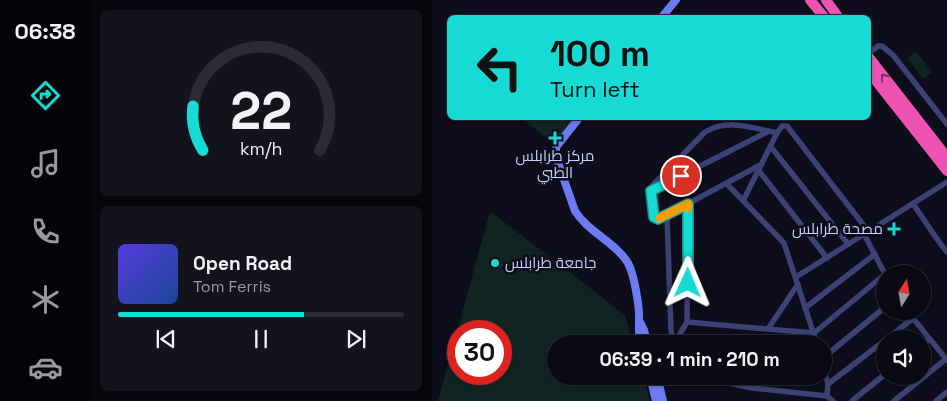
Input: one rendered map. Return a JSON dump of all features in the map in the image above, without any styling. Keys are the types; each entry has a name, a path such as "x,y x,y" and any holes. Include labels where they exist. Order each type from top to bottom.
{"highway":[{"path":"810,0 822,15"},
{"path":"826,0 837,15"},
{"path":"871,59 946,157"},
{"path":"871,75 946,171"}],"street":[{"path":"664,15 676,0"},
{"path":"871,52 878,46 882,46 893,56 946,124"},
{"path":"577,120 558,144 555,150 556,157 579,218 610,244 628,264 633,276 640,322 645,335"},
{"path":"762,164 658,219 654,217 651,191 653,185 705,132 712,128 733,124 777,133"},
{"path":"743,201 777,133 782,126 787,126 866,232 880,265"},
{"path":"651,191 769,131"},
{"path":"771,147 848,244"},
{"path":"759,171 827,258"},
{"path":"796,277 946,182"},
{"path":"727,184 784,243 814,333"},
{"path":"679,335 687,322 688,204"},
{"path":"913,204 930,227 931,233 946,252"},
{"path":"667,214 672,335"},
{"path":"805,308 875,254"},
{"path":"687,322 814,333 876,282"},
{"path":"768,328 798,284"},
{"path":"832,351 876,315"},
{"path":"898,330 910,320"},
{"path":"914,320 922,330"},
{"path":"639,335 640,322"},
{"path":"894,401 946,360 931,341"},
{"path":"832,381 876,348"},
{"path":"852,401 876,382"},
{"path":"652,385 656,401"},
{"path":"659,385 663,401"},
{"path":"738,385 830,399 828,385"},
{"path":"936,401 946,392"}],"green space":[{"path":"916,51 932,72 923,79 907,58"},
{"path":"524,120 573,120 553,143"},
{"path":"490,211 625,315 631,335 547,335 547,385 646,385 650,401 438,401 447,368 447,385 512,385 512,320 460,320"}],"slow traffic":[{"path":"660,218 688,204 688,208"}],"place":[{"name":"مركز طرابلس الطبي","path":"555,138"},
{"name":"مصحة طرابلس","path":"894,229"},
{"name":"جامعة طرابلس","path":"495,263"}],"route":[{"path":"681,176 651,191 654,217 658,219 688,204 688,283"}]}
